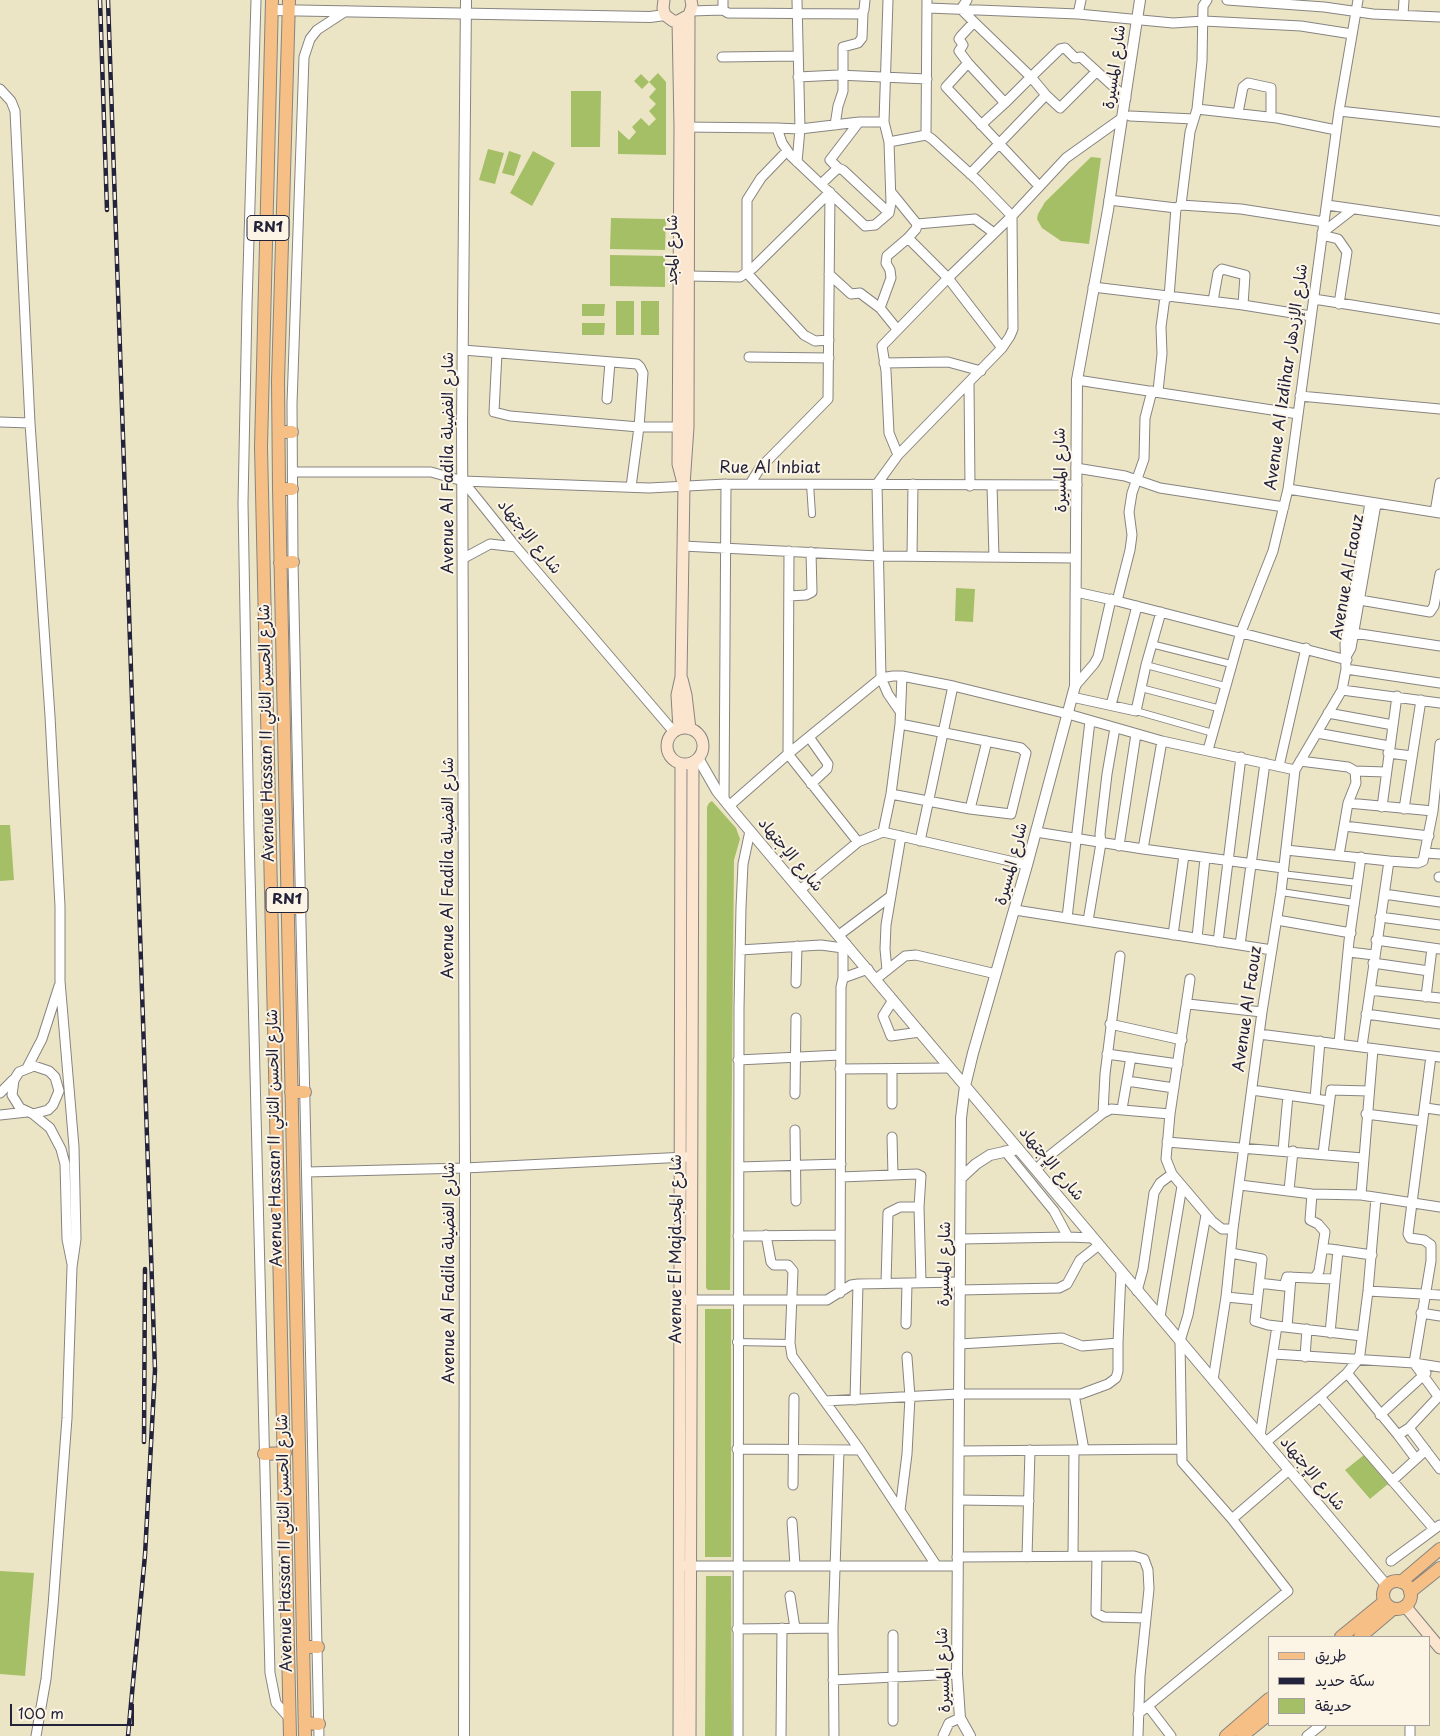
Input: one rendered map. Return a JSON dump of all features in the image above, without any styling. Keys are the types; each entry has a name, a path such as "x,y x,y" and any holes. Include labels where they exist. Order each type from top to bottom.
{"main road":[{"path":"664,0 663,8 665,15 673,21 678,21 691,8"},
{"name":"Avenue Hassan II شارع الحسن الثاني","path":"272,5 261,447 290,1736"},
{"name":"Avenue Hassan II شارع الحسن الثاني","path":"289,5 278,381 279,404 286,432 279,489 287,563 287,908 305,1730"},
{"name":"شارع المجد","path":"684,485 678,464 678,428 685,127 691,8"},
{"name":"شارع المجد","path":"678,21 685,127 689,276 688,427 684,485 681,678 677,695 681,730"},
{"path":"279,404 292,404"},
{"path":"279,489 292,489"},
{"name":"شارع المجد","path":"681,730 700,736 702,741 701,753 691,761 675,761 667,750 669,737 681,730"},
{"name":"Avenue El Majdشارع المجد","path":"690,1736 693,1300 691,761"},
{"name":"Avenue El Majdشارع المجد","path":"679,1736 680,1227 691,761"},
{"path":"287,908 301,908"},
{"path":"291,1092 305,1092"},
{"path":"680,1227 693,1227"},
{"path":"264,1454 285,1453"},
{"path":"1428,1636 1383,1594 1387,1586 1394,1582 1401,1582 1440,1549"},
{"path":"1410,1592 1440,1568"},
{"path":"1344,1636 1394,1606 1410,1600 1410,1592 1401,1582"},
{"path":"1361,1636 1394,1606"},
{"path":"1430,1638 1440,1648"},
{"path":"303,1647 318,1647"},
{"path":"304,1677 318,1677"},
{"path":"1226,1736 1268,1700"},
{"path":"1242,1736 1268,1715"},
{"path":"305,1730 319,1730"}],"street":[{"path":"256,0 246,324 244,502 270,1673 276,1703 290,1719"},
{"name":"Avenue Al Fadila شارع الفضيلة","path":"464,1736 464,558 460,479 466,0"},
{"path":"659,0 664,0"},
{"path":"723,0 723,10"},
{"path":"797,0 800,129 797,162"},
{"path":"835,125 845,75 843,47 858,43 862,38 864,0"},
{"path":"777,128 787,151 865,226 875,225 890,212 889,142 884,122 888,0"},
{"path":"961,9 967,0"},
{"path":"1078,14 1081,0"},
{"name":"شارع المسيرة","path":"970,1736 960,1718 957,1674 956,1561 960,1452 958,1394 961,1118 965,1086 1015,910 1074,686 1077,380 1109,200 1126,117 1126,98 1140,0"},
{"path":"1227,0 1280,2 1357,12 1440,17"},
{"name":"Avenue Al Izdihar شارع الإزدهار","path":"1208,750 1241,632 1273,551 1288,489 1336,130 1358,0"},
{"path":"1403,15 1404,0"},
{"path":"1074,686 1098,657 1130,550 1132,535 1129,512 1136,480 1144,459 1145,418 1155,391 1161,360 1161,327 1167,297 1179,206 1197,109 1205,2"},
{"path":"926,135 928,4 961,9 1078,14 1173,23 1204,21 1301,26 1352,34"},
{"path":"272,5 348,10 650,17 665,15"},
{"path":"691,8 723,10 728,13 863,13"},
{"path":"961,9 1060,108 1096,72"},
{"path":"319,1730 301,908 287,563 293,472 286,432 292,404 304,57 310,39 317,30 348,10"},
{"path":"974,22 959,39 963,45 959,53 1005,103"},
{"path":"981,125 1060,49 1065,48 1075,58 1081,57 1126,98"},
{"path":"722,57 798,56"},
{"path":"968,63 946,87 1039,186"},
{"path":"798,77 845,75 927,79"},
{"path":"1238,113 1243,87 1248,83 1270,88 1271,117"},
{"path":"0,89 11,101 15,111 30,423 51,725 60,906 60,981 74,1136 76,1239 72,1267 67,1418 46,1679 36,1736"},
{"path":"970,174 1046,96"},
{"path":"1197,109 1271,117 1336,130"},
{"path":"1339,111 1440,122"},
{"path":"898,456 889,433 882,346 1012,216 1066,158 1126,117 1194,119"},
{"path":"685,127 800,129 859,122 884,122"},
{"path":"859,122 830,160 890,212"},
{"path":"889,142 926,135 944,149 1012,216 1013,329 1002,348 898,456 878,484 881,678 886,690 899,710"},
{"path":"787,151 761,178 747,200 747,273 810,340 829,340"},
{"path":"820,184 838,168"},
{"path":"689,276 734,278 747,273 830,192"},
{"path":"750,484 760,468 828,398 830,192"},
{"path":"880,308 891,278 890,270 886,263 887,256 916,230 917,224 891,192"},
{"path":"1109,200 1241,209 1324,222"},
{"path":"1327,205 1440,221"},
{"path":"1322,234 1353,209"},
{"path":"917,224 975,219 994,233"},
{"path":"1322,234 1338,239 1347,252 1339,304"},
{"path":"908,238 948,278 1002,348"},
{"path":"1213,301 1218,273 1222,269 1245,275 1244,305"},
{"path":"829,274 851,294 860,293 880,308 897,329"},
{"path":"1093,287 1244,305 1311,316"},
{"path":"1314,299 1440,319"},
{"path":"463,350 637,364 642,369 639,426 631,487"},
{"path":"497,353 494,412 510,416 678,428"},
{"path":"749,357 829,358"},
{"path":"606,399 610,362"},
{"path":"884,363 948,362 981,370"},
{"path":"1077,380 1298,414"},
{"path":"969,384 970,486"},
{"path":"1300,396 1440,409"},
{"path":"0,422 30,423"},
{"path":"1076,468 1125,476 1160,488 1284,507"},
{"name":"Rue Al Inbiat","path":"293,472 431,472 460,479 631,487 726,484 1077,485"},
{"name":"شارع الإجتهاد","path":"460,479 516,547 681,730"},
{"path":"1288,489 1438,512 1440,483"},
{"path":"726,484 727,803"},
{"path":"810,484 812,514"},
{"path":"912,484 912,556"},
{"path":"992,485 994,557"},
{"name":"Avenue Al Faouz","path":"1347,661 1345,648 1356,599 1373,503"},
{"path":"464,558 490,544 516,547"},
{"path":"683,546 878,556 1076,558"},
{"path":"789,551 788,754 858,842"},
{"path":"789,596 806,595 812,592 811,552"},
{"path":"1356,599 1430,612 1434,606 1440,578"},
{"path":"1076,592 1440,683"},
{"name":"Avenue Al Faouz","path":"1213,1380 1226,1297 1233,1229 1262,1012 1281,892 1295,770 1342,690 1354,633 1356,599"},
{"path":"1111,706 1137,606"},
{"path":"1136,711 1151,644 1161,612"},
{"path":"1354,633 1440,646"},
{"path":"1151,644 1231,664"},
{"path":"1279,766 1306,648"},
{"path":"1146,665 1225,686"},
{"path":"727,803 881,678 902,676 1068,714 1162,741 1295,770"},
{"path":"883,832 891,794 900,724 899,710 902,676"},
{"path":"920,840 952,686"},
{"path":"1141,688 1220,709"},
{"path":"1342,690 1440,703"},
{"path":"1382,806 1397,696"},
{"path":"1072,697 1136,711 1213,733"},
{"path":"1404,809 1421,700"},
{"path":"1328,713 1393,725"},
{"path":"1067,918 1090,721"},
{"path":"891,794 1007,815 1013,810 1025,750 900,724"},
{"path":"1088,922 1101,843 1101,818 1115,728"},
{"path":"1317,733 1412,756"},
{"path":"1119,846 1136,734"},
{"path":"809,737 828,764 827,769 811,784"},
{"path":"1143,850 1162,741"},
{"path":"970,809 986,742"},
{"path":"1286,850 1421,863 1426,853 1433,811 1440,744"},
{"path":"1218,942 1241,757"},
{"name":"شارع الإجتهاد","path":"691,761 839,935 844,946 868,969 1387,1586"},
{"path":"1300,761 1348,767 1355,771 1386,772"},
{"path":"1240,945 1265,763"},
{"path":"1340,855 1348,803 1356,783 1355,771"},
{"path":"1348,803 1433,811"},
{"path":"1344,826 1429,836"},
{"path":"738,1736 736,1342 739,1167 738,1060 744,864 750,831"},
{"path":"800,890 858,842 883,832 1027,865"},
{"path":"1036,832 1143,850 1250,864 1358,883"},
{"path":"887,970 885,949 901,836"},
{"path":"1426,853 1440,854"},
{"path":"1173,934 1184,855"},
{"path":"1339,1043 1361,857"},
{"path":"1198,938 1205,858"},
{"path":"1362,1046 1373,959 1389,861"},
{"path":"1281,892 1355,903"},
{"path":"1384,894 1440,902"},
{"path":"839,935 891,896"},
{"path":"1015,910 1272,950"},
{"path":"1380,918 1440,925"},
{"path":"1277,920 1351,933"},
{"path":"1376,940 1436,948 1429,971 1426,997"},
{"path":"740,950 821,945 844,946 841,987 840,1056 840,1293"},
{"path":"796,983 797,946"},
{"path":"1350,952 1429,971"},
{"path":"876,979 905,956 916,955 996,974"},
{"path":"1103,1112 1110,1024 1120,956"},
{"path":"843,978 868,969"},
{"path":"1190,979 1188,1004 1170,1114 1166,1159 1172,1174 1206,1215 1218,1227 1233,1229"},
{"path":"0,1093 27,1068 42,1038 60,981"},
{"path":"1370,990 1440,998"},
{"path":"893,1000 884,1016 891,1036 920,1032"},
{"path":"1188,1004 1262,1012"},
{"path":"1366,1014 1440,1024"},
{"path":"795,1094 796,1018"},
{"path":"1110,1024 1182,1040"},
{"path":"1259,1034 1435,1056 1422,1121 1408,1236 1424,1240 1431,1245 1435,1262 1424,1294 1414,1363 1439,1395 1409,1428 1398,1435"},
{"path":"1316,1099 1320,1041"},
{"path":"1361,1195 1366,1114 1373,1048"},
{"path":"1107,1054 1178,1064"},
{"path":"738,1060 840,1056"},
{"path":"1122,1109 1130,1057"},
{"path":"0,1115 48,1110 53,1105 59,1091 55,1076 42,1067 27,1068"},
{"path":"840,1069 950,1068"},
{"path":"892,1069 892,1104"},
{"path":"14,1080 12,1095 15,1103 50,1128 62,1149 65,1164 67,1239 72,1267"},
{"path":"1126,1081 1174,1088"},
{"path":"58,1084 70,1084"},
{"path":"1322,1154 1330,1092 1333,1088 1369,1091"},
{"path":"1252,1090 1329,1101"},
{"path":"1283,1151 1288,1095"},
{"path":"1426,1108 1440,1110"},
{"path":"1036,1170 1049,1156 1103,1112 1111,1109 1122,1109 1170,1114"},
{"path":"1366,1114 1422,1121"},
{"path":"795,1130 796,1201"},
{"path":"892,1137 894,1175"},
{"path":"1167,1142 1363,1158"},
{"path":"961,1178 976,1164 990,1155 1018,1149"},
{"path":"1005,1151 1054,1211 1068,1237"},
{"path":"1290,1190 1294,1151"},
{"path":"307,1172 465,1168 693,1156"},
{"path":"739,1167 841,1164"},
{"path":"841,1177 916,1174 921,1176 919,1207 921,1282"},
{"path":"1137,1290 1143,1269 1154,1193 1160,1183 1172,1174"},
{"path":"1240,1184 1312,1194 1361,1195 1440,1208"},
{"path":"1160,1317 1182,1186"},
{"path":"1312,1194 1311,1222 1320,1225 1324,1232 1319,1271 1315,1278"},
{"path":"1263,1439 1320,1397 1347,1373 1357,1361 1368,1290 1376,1198"},
{"path":"886,1283 888,1213 900,1207 919,1207"},
{"path":"1138,1714 1287,1592 1284,1583 1182,1462 1180,1448 1180,1341 1188,1315 1206,1215"},
{"path":"766,1235 771,1262 774,1265 788,1266 793,1271 794,1284 791,1300 790,1343 792,1356 860,1450 936,1565"},
{"path":"738,1236 840,1235"},
{"path":"961,1239 1068,1237 1096,1241"},
{"path":"680,1300 831,1300 858,1284 886,1283 906,1284 921,1282 960,1286 1059,1288 1067,1284 1080,1260 1096,1241"},
{"path":"1323,1248 1372,1255"},
{"path":"1330,1333 1338,1250"},
{"path":"1230,1253 1262,1259 1256,1321 1330,1333 1362,1336"},
{"path":"825,1402 1015,1392 1074,1394 1094,1390 1108,1384 1116,1378 1118,1371 1121,1271"},
{"path":"1259,1282 1282,1286 1285,1284 1286,1277 1334,1279"},
{"path":"1263,1439 1274,1354 1282,1326 1291,1277"},
{"path":"855,1400 858,1284"},
{"path":"906,1284 906,1324"},
{"path":"1368,1290 1440,1294"},
{"path":"1226,1297 1257,1300"},
{"path":"1421,1313 1440,1316"},
{"path":"1305,1356 1307,1329"},
{"path":"959,1344 1062,1338 1082,1346 1118,1343"},
{"path":"736,1342 790,1343"},
{"path":"1274,1354 1357,1361 1414,1363 1436,1367"},
{"path":"900,1510 907,1454 910,1397 907,1357"},
{"path":"1380,1415 1423,1376 1436,1367"},
{"path":"1347,1373 1416,1459"},
{"path":"1073,1556 1079,1450 1074,1394"},
{"path":"1320,1397 1392,1480 1437,1527 1391,1561"},
{"path":"793,1485 794,1398"},
{"path":"1409,1428 1440,1468"},
{"path":"960,1452 1180,1448"},
{"path":"737,1449 860,1450"},
{"path":"834,1736 832,1628 836,1566 839,1450"},
{"path":"1027,1557 1030,1450"},
{"path":"1392,1480 1426,1450"},
{"path":"1232,1519 1289,1470"},
{"path":"959,1500 1029,1501"},
{"path":"792,1522 795,1566"},
{"path":"678,1566 936,1565 956,1561 1027,1557 1134,1556 1146,1562 1149,1589 1140,1676 1138,1736"},
{"path":"1097,1557 1096,1613 1104,1617 1146,1618"},
{"path":"790,1596 795,1628"},
{"path":"781,1736 782,1628"},
{"path":"737,1629 832,1628"},
{"path":"893,1635 893,1721"},
{"path":"833,1680 957,1674"},
{"path":"1148,1706 1171,1736"},
{"path":"943,1736 949,1722 960,1718"},
{"path":"1307,1736 1321,1726"}],"green space":[{"path":"658,73 666,82 666,155 618,154 618,130 629,140 636,132 632,127 641,118 649,126 656,119 649,111 656,104 649,97 656,89 649,82"},
{"path":"641,74 649,82 642,89 634,81"},
{"path":"571,91 601,91 600,147 571,147"},
{"path":"488,149 504,153 495,184 479,180"},
{"path":"509,151 521,155 514,176 502,173"},
{"path":"533,151 555,163 532,206 510,193"},
{"path":"1091,157 1101,158 1089,244 1061,241 1042,228 1037,219 1038,214 1045,202"},
{"path":"611,218 666,219 665,250 610,249"},
{"path":"610,255 665,256 665,287 610,286"},
{"path":"616,301 634,301 634,335 616,335"},
{"path":"641,301 659,301 659,335 641,335"},
{"path":"582,304 605,304 604,316 582,316"},
{"path":"582,323 605,323 604,335 582,335"},
{"path":"956,588 975,589 973,622 955,621"},
{"path":"712,801 736,828 740,839 734,860 730,1290 708,1290 706,1288 707,807"},
{"path":"0,825 10,825 14,880 0,881"},
{"path":"705,1309 731,1309 731,1557 705,1557"},
{"path":"1364,1455 1388,1484 1370,1499 1345,1470"},
{"path":"0,1571 34,1573 25,1676 0,1674"},
{"path":"706,1576 731,1576 732,1736 705,1736"}],"railway":[{"path":"100,0 107,210"},
{"path":"108,0 155,1370 145,1555 128,1736"},
{"path":"144,1442 145,1269"}]}
